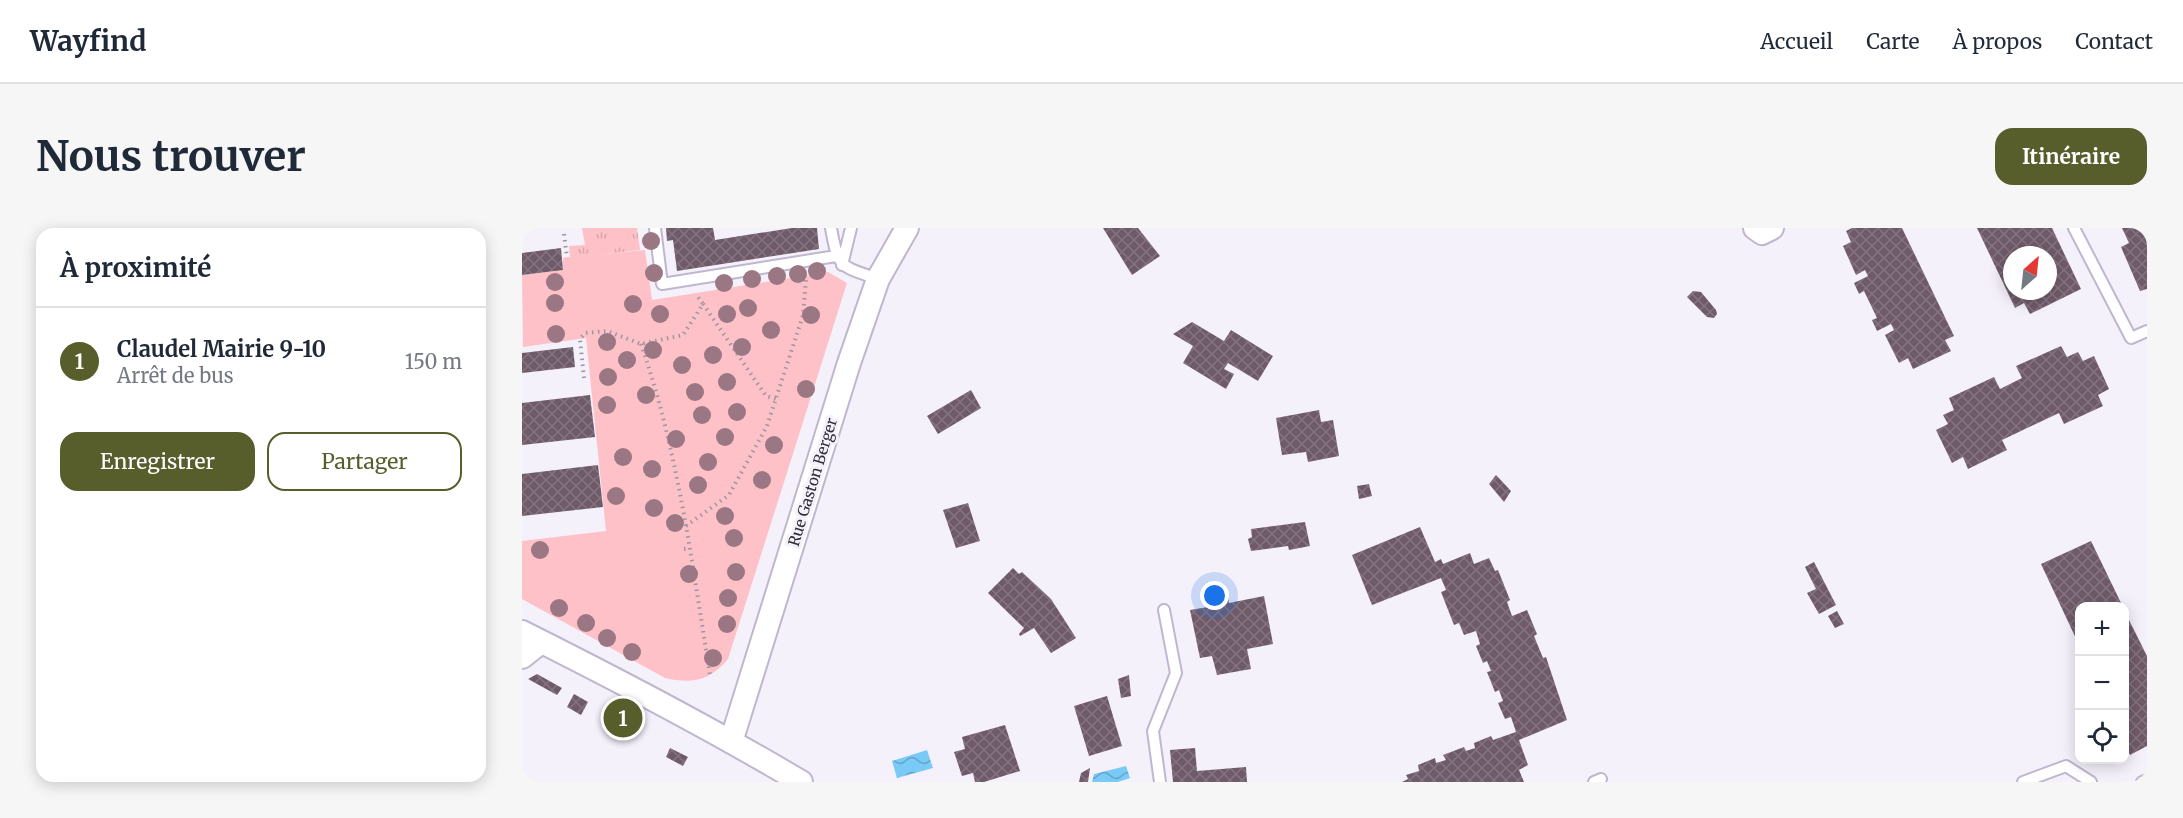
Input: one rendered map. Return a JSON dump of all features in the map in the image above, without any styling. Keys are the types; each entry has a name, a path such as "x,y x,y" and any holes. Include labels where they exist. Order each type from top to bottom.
{"street":[{"name":"Rue Gaston Berger","path":"731,742 849,363 878,279 907,228"},
{"path":"1755,228 1762,233 1772,228"},
{"path":"522,657 532,637 644,693 801,782"}],"lane":[{"path":"654,228 662,284 808,261 839,260 878,279"},
{"path":"831,228 839,260"},
{"path":"839,260 851,228"},
{"path":"2074,228 2131,338 2147,331"},
{"path":"1160,782 1153,731 1176,673 1164,610"},
{"path":"2023,782 2066,766 2091,782"},
{"path":"2142,782 2147,780"}],"path":[{"path":"564,234 567,258"},
{"path":"686,526 729,495 767,426 803,315 808,261"},
{"path":"688,280 766,396 776,399"},
{"path":"584,378 580,339 585,333 607,331 641,344 683,335 703,304"},
{"path":"641,344 657,391 686,526 710,675"},
{"path":"684,549 690,548"}],"green space":[{"path":"582,228 637,228 640,250 570,258 569,246 585,245"},
{"path":"645,250 652,300 828,272 847,283 728,659 707,676 684,681 665,678 522,599 522,541 606,531 586,338 523,347 522,275 563,270 563,258"}],"water":[{"path":"927,750 933,768 897,778 892,761"},
{"path":"1126,766 1130,778 1118,782 1092,782 1094,774"}],"building":[{"path":"666,228 713,228 715,240 792,228 817,228 819,249 677,271 673,240 667,241"},
{"path":"1103,228 1138,228 1160,256 1132,275"},
{"path":"1852,228 1902,228 1954,336 1945,340 1951,351 1913,369 1908,358 1899,363 1885,335 1894,330 1891,324 1877,331 1872,320 1877,318 1864,291 1859,294 1854,283 1868,276 1865,270 1856,275 1843,246 1851,242 1846,231"},
{"path":"1977,228 2052,228 2081,289 2030,314 2024,303 2015,308 2011,300 2057,300 2057,246 2003,246 2003,283"},
{"path":"2122,228 2147,228 2147,289 2140,291 2121,247 2129,243"},
{"path":"561,248 563,270 522,275 522,253"},
{"path":"1693,291 1701,292 1716,310 1717,314 1714,318 1707,317 1687,297"},
{"path":"1192,322 1224,341 1231,330 1273,356 1258,381 1228,363 1224,369 1234,374 1226,389 1183,363 1193,346 1173,334"},
{"path":"2061,346 2067,357 2078,352 2083,361 2094,356 2109,389 2098,395 2103,406 2064,424 2059,413 2002,440 2007,450 1968,469 1963,457 1952,463 1936,430 1948,424 1943,415 1954,410 1949,398 1994,377 2000,389 2022,378 2016,366"},
{"path":"573,347 575,367 522,373 522,353"},
{"path":"971,390 981,408 938,434 927,416"},
{"path":"590,395 595,437 522,445 522,403"},
{"path":"1319,410 1321,422 1333,420 1339,456 1308,462 1306,452 1282,455 1276,418"},
{"path":"598,465 603,507 522,516 522,474"},
{"path":"1496,475 1511,491 1504,502 1489,484"},
{"path":"1369,484 1372,496 1359,499 1357,486"},
{"path":"968,503 980,541 956,548 943,510"},
{"path":"1305,522 1310,546 1289,550 1288,546 1251,551 1248,539 1252,537 1251,529"},
{"path":"1420,527 1435,562 1441,559 1443,564 1470,553 1474,564 1489,558 1495,571 1498,570 1510,600 1507,602 1512,616 1527,610 1537,634 1534,636 1543,658 1546,657 1567,720 1519,740 1528,765 1519,770 1524,782 1402,782 1408,779 1406,775 1419,771 1418,765 1435,758 1436,763 1446,760 1443,755 1464,747 1466,751 1475,748 1474,743 1491,736 1493,740 1516,732 1511,717 1505,719 1498,703 1503,701 1499,690 1495,692 1487,672 1491,671 1487,661 1483,663 1476,646 1480,644 1476,631 1464,635 1459,623 1454,625 1441,592 1446,590 1441,578 1372,605 1352,555"},
{"path":"2091,541 2121,602 2075,602 2075,636 2041,564"},
{"path":"1814,562 1836,605 1819,614 1807,593 1816,589 1805,567"},
{"path":"1013,568 1019,574 1022,572 1051,599 1076,638 1051,653 1034,628 1020,636 1024,628 988,593"},
{"path":"1219,590 1220,593 1227,591 1229,603 1264,596 1273,644 1247,649 1251,669 1217,675 1212,656 1200,658 1190,610 1208,607 1207,595"},
{"path":"1837,611 1844,624 1835,628 1828,616"},
{"path":"2129,620 2147,656 2147,746 2130,755"},
{"path":"537,674 562,688 557,695 528,679"},
{"path":"1129,675 1131,696 1121,698 1118,679"},
{"path":"574,694 588,702 581,715 567,707"},
{"path":"1107,696 1122,746 1089,756 1074,706"},
{"path":"1005,725 1020,771 984,782 975,782 973,773 962,776 954,752 965,749 962,737"},
{"path":"670,748 688,757 683,766 666,757"},
{"path":"1195,748 1197,771 1246,767 1247,782 1173,782 1170,750"},
{"path":"1090,768 1088,782 1079,782 1081,773"}],"place":[{"name":"Claudel Mairie 9-10","path":"623,718"}]}
